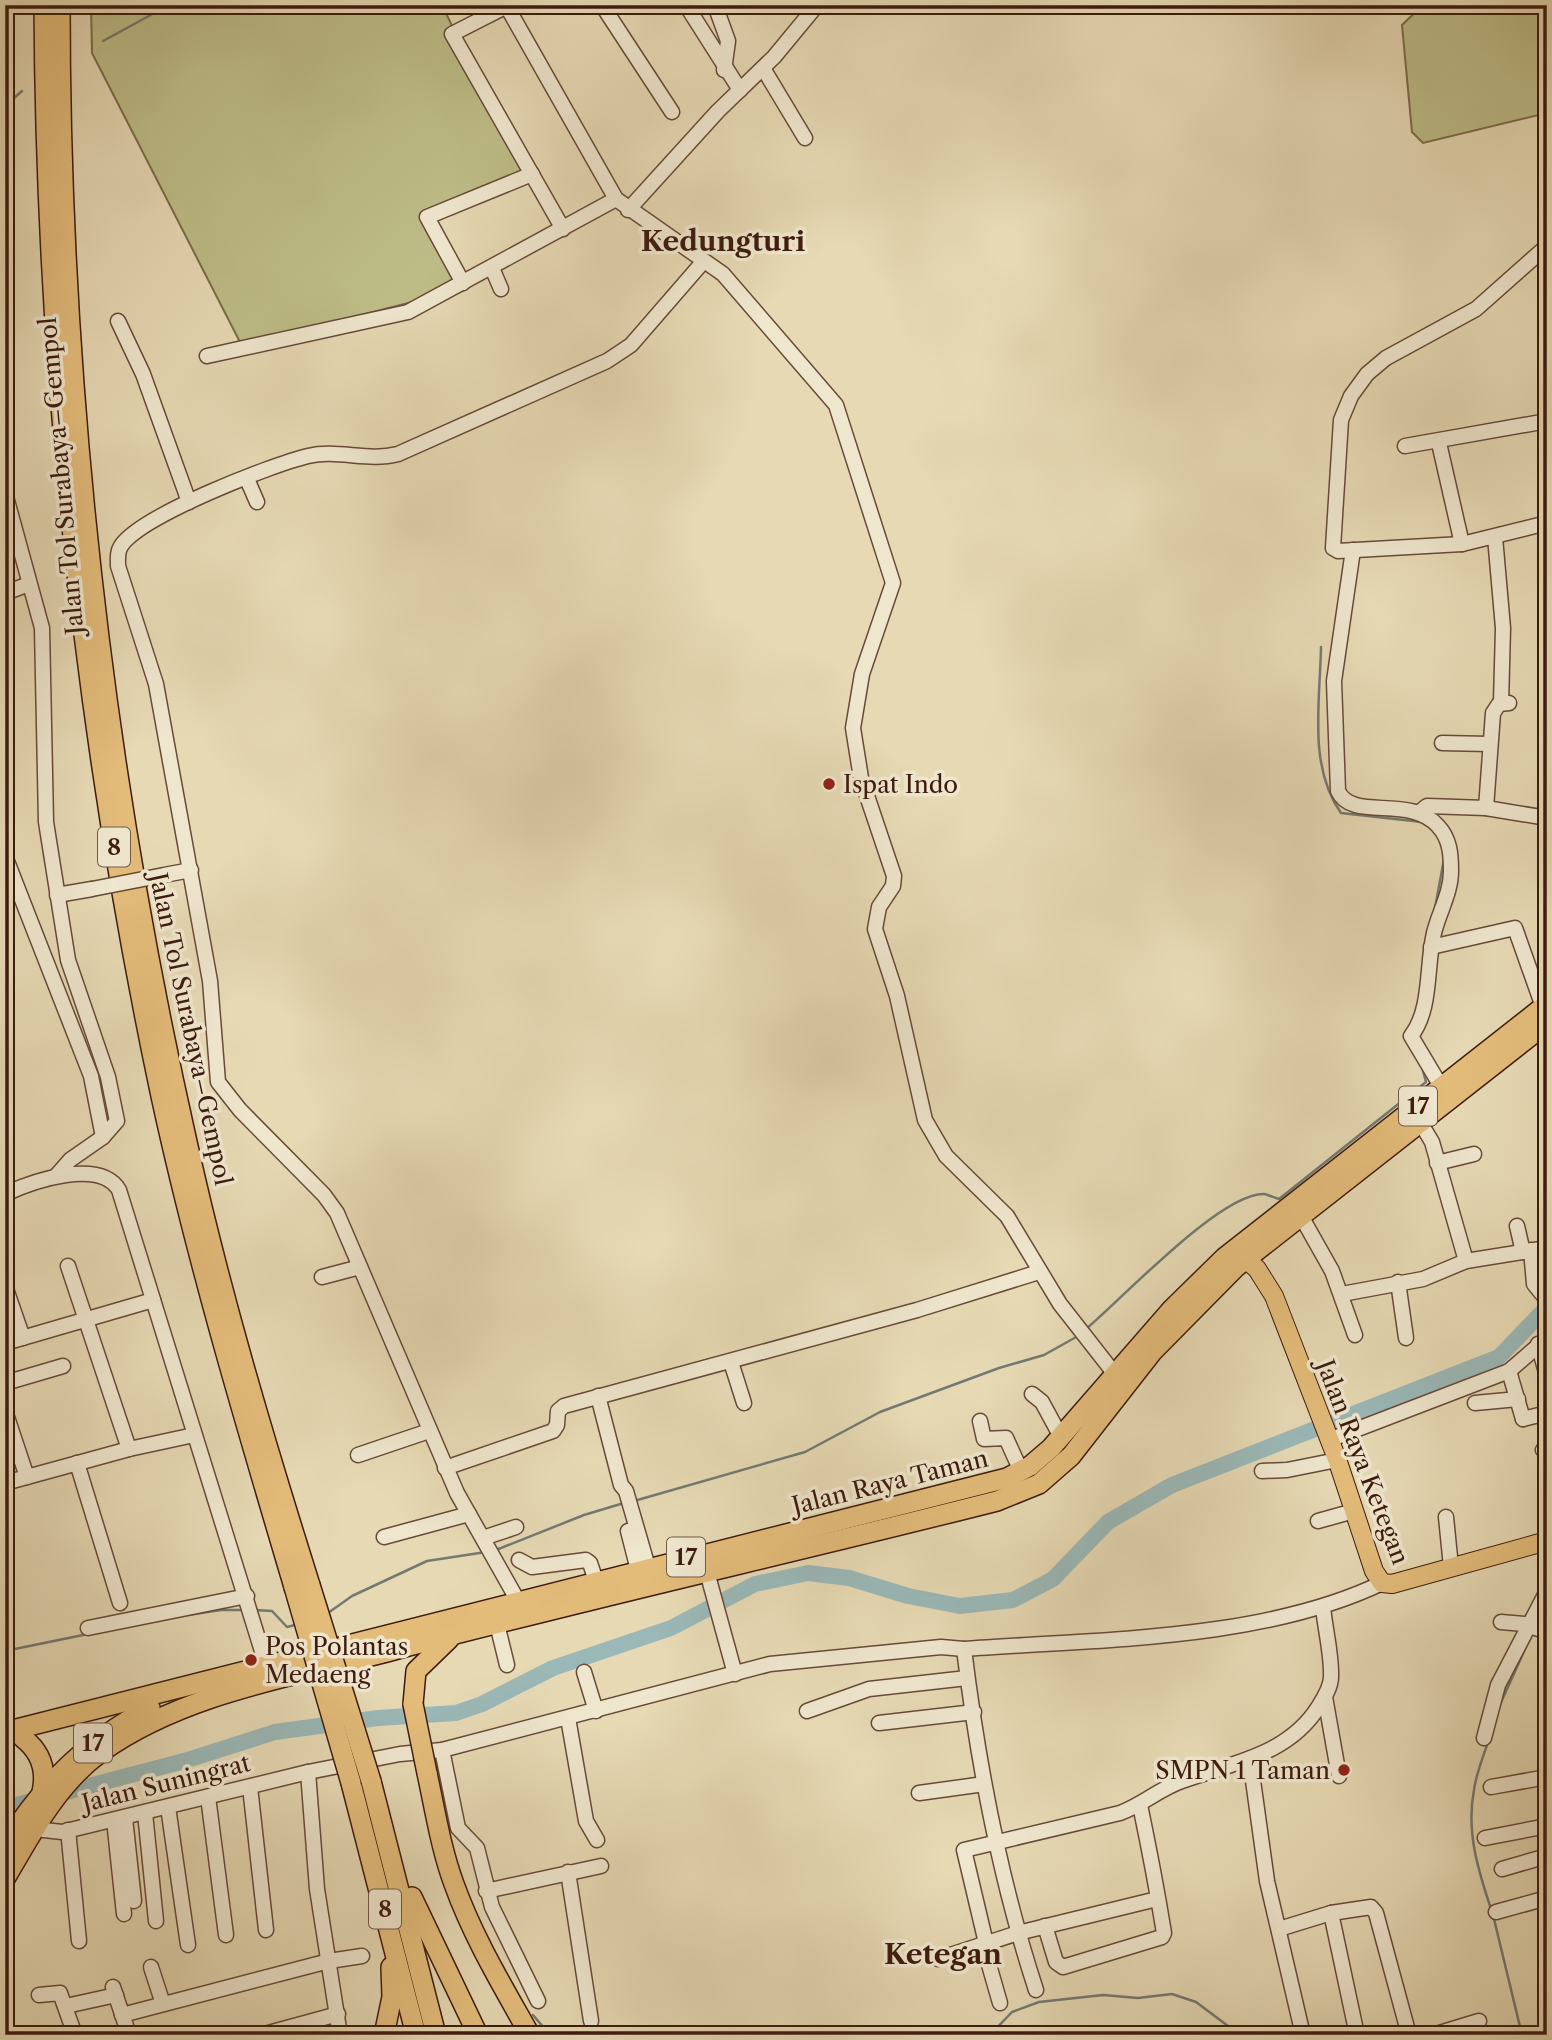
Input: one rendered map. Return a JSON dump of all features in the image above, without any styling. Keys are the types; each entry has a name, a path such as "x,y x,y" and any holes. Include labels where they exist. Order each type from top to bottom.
{"highway":[{"name":"Jalan Tol Surabaya–Gempol","path":"44,5 51,258 61,428 78,597 100,766 128,933 162,1100 202,1265 361,1782 391,1931 416,2035"},
{"name":"Jalan Tol Surabaya–Gempol","path":"60,5 66,238 75,390 88,542 128,845 158,1009 214,1252 302,1586"},
{"name":"Jalan Raya Taman","path":"1291,1216 1442,1088 1546,1011"},
{"name":"Jalan Raya Taman","path":"208,1681 992,1483 1021,1471 1041,1458 1061,1437 1172,1309 1291,1216 1420,1122 1546,1011"},
{"name":"Jalan Raya Taman","path":"251,1687 455,1634 708,1576 997,1501 1039,1485 1071,1456 1160,1342 1236,1258"},
{"path":"455,1634 416,1671 413,1704 440,1839 453,1883 476,1938 530,2035"},
{"path":"11,1737 208,1681"},
{"name":"17","path":"7,1842 111,1738 154,1706 208,1681"},
{"path":"11,1737 235,1687 251,1687"},
{"name":"17","path":"5,1879 41,1807 70,1761 111,1738 171,1713 251,1687"},
{"path":"11,1737 40,1758 44,1775 41,1807"},
{"name":"Jalan Tol Surabaya–Gempol","path":"361,1782 383,1825 436,2035"},
{"path":"383,1825 425,1928 478,2035"},
{"path":"384,2035 391,1997 391,1931"}],"main road":[{"name":"Jalan Raya Ketegan","path":"1236,1258 1274,1296 1333,1448 1374,1572 1382,1583 1392,1584 1547,1541"}],"street":[{"path":"603,5 672,112"},
{"path":"686,5 724,70 740,90"},
{"path":"715,5 728,41 724,70"},
{"path":"628,210 763,68 817,5"},
{"path":"563,229 452,34 506,6 616,199 735,285 831,399 893,583 862,674 853,728 861,778 894,876 893,886 879,907 875,929 897,996 925,1120 946,1156 1007,1216 1039,1272 1077,1327 1114,1373"},
{"path":"763,68 805,138"},
{"path":"463,283 428,216 532,174"},
{"path":"207,356 408,313 616,199"},
{"path":"1545,250 1476,309 1386,358 1367,374 1350,396 1341,420 1333,548 1347,550 1462,544 1547,523"},
{"path":"518,1601 445,1468 331,1204 240,1110 218,1082 210,981 156,684 118,566 117,554 121,545 134,533 189,502 247,479 307,456 340,454 379,457 398,454 570,379 631,345 703,261"},
{"path":"492,268 501,289"},
{"path":"118,321 143,374 189,502"},
{"path":"1405,446 1439,443 1547,421"},
{"path":"1439,443 1462,544"},
{"path":"247,479 257,502"},
{"path":"5,493 42,628 46,822 68,960 101,1052 115,1111 116,1126 69,1160 56,1176"},
{"path":"1486,808 1493,713 1506,703 1495,537"},
{"path":"1347,550 1334,681 1338,791 1344,802 1357,806 1421,811 1438,825 1447,839 1451,852 1450,885 1431,947 1422,1020 1411,1040 1442,1088"},
{"path":"5,593 29,584"},
{"path":"1442,743 1489,744"},
{"path":"1421,811 1427,806 1486,808 1547,818"},
{"path":"5,856 92,1076 103,1137"},
{"path":"57,895 191,870"},
{"path":"1431,947 1515,928 1546,1011"},
{"path":"1420,1122 1432,1142 1466,1261"},
{"path":"1437,1163 1474,1154"},
{"path":"5,1194 56,1176 106,1176 115,1184 267,1664"},
{"path":"1291,1216 1342,1294 1355,1335"},
{"path":"1517,1226 1527,1251 1534,1284 1547,1300"},
{"path":"1342,1294 1423,1279 1466,1261 1547,1248"},
{"path":"68,1266 129,1449"},
{"path":"322,1277 360,1267"},
{"path":"445,1468 553,1431 557,1425 560,1407 731,1362 1039,1272"},
{"path":"1398,1282 1406,1338"},
{"path":"5,1286 23,1338"},
{"path":"5,1343 153,1300"},
{"path":"1542,1341 1546,1366"},
{"path":"1262,1471 1287,1470 1395,1415 1485,1382 1508,1371 1542,1341"},
{"path":"731,1362 744,1403"},
{"path":"5,1383 63,1366"},
{"path":"1508,1371 1518,1399 1521,1424 1547,1413"},
{"path":"1485,1382 1492,1403"},
{"path":"1032,1394 1042,1402 1061,1437"},
{"path":"598,1396 643,1569"},
{"path":"1475,1403 1518,1399"},
{"path":"5,1411 27,1477"},
{"path":"980,1421 984,1439 1006,1438 1021,1471"},
{"path":"358,1455 429,1431"},
{"path":"5,1483 129,1449 194,1435"},
{"path":"77,1463 120,1603"},
{"path":"1318,1521 1354,1511"},
{"path":"384,1537 469,1514"},
{"path":"1446,1517 1451,1567"},
{"path":"485,1541 516,1527"},
{"path":"519,1560 532,1567 586,1560 590,1563 596,1581"},
{"path":"708,1576 735,1674"},
{"name":"Jalan Suningrat","path":"41,1807 50,1833 68,1830 308,1772 400,1754 442,1750 770,1664 941,1647 964,1649 1209,1630 1261,1622 1323,1607 1382,1583"},
{"path":"1484,1738 1498,1685 1538,1628 1547,1591"},
{"path":"88,1628 249,1603"},
{"path":"999,2003 963,1853 967,1847 1140,1805 1179,1782 1268,1752 1309,1722 1325,1697 1331,1678 1323,1607"},
{"path":"1501,1622 1538,1628"},
{"path":"497,1624 507,1665"},
{"path":"964,1649 984,1784 1018,1933 1036,1990"},
{"path":"584,1672 596,1711"},
{"path":"807,1712 869,1689 967,1678"},
{"path":"1325,1697 1339,1776"},
{"path":"879,1723 974,1712"},
{"path":"568,1718 586,1821 597,1840"},
{"path":"442,1750 458,1828 477,1848 486,1891 538,2001"},
{"path":"1250,1759 1265,1870 1303,2035"},
{"path":"308,1772 317,1889 340,2035"},
{"path":"1491,1787 1547,1777"},
{"path":"919,1794 984,1784"},
{"path":"250,1787 266,1930"},
{"path":"208,1797 226,1935"},
{"path":"1045,1926 1058,1965 1079,1964 1162,1937 1164,1933 1157,1899 1157,1881 1140,1805"},
{"path":"168,1807 188,1945"},
{"path":"145,1812 156,1921"},
{"path":"120,1819 134,1900"},
{"path":"120,1819 124,1914"},
{"path":"1485,1838 1547,1826"},
{"path":"68,1830 79,1941"},
{"path":"1502,1869 1547,1856"},
{"path":"486,1891 601,1866"},
{"path":"568,1872 591,2021"},
{"path":"1496,1912 1547,1898"},
{"path":"938,1959 1018,1933 1157,1899"},
{"path":"1279,1929 1331,1913 1371,1907 1376,1913 1409,2035"},
{"path":"1331,1913 1357,2035"},
{"path":"122,2015 330,1961 362,1956"},
{"path":"151,1968 163,2004"},
{"path":"66,2006 114,1991 129,2035"},
{"path":"39,1995 60,1993 75,2035"},
{"path":"261,2035 338,2014"},
{"path":"1433,2035 1479,2021"},
{"path":"1535,2035 1547,2030"}],"shaded area":[{"path":"91,5 442,5 524,175 421,216 453,280 412,302 242,346 92,53"},
{"path":"1423,5 1547,5 1547,113 1423,143 1412,132 1402,25"}],"waterway":[{"path":"103,41 169,5"},
{"path":"5,106 22,91"},
{"path":"1321,647 1318,712 1320,755 1331,795 1341,813 1422,822"},
{"path":"1435,908 1444,859"},
{"path":"1086,1329 1172,1250 1223,1211 1245,1198 1264,1194 1279,1199 1426,1082 1422,1067"},
{"path":"5,1808 184,1761 275,1732 378,1718 456,1713 482,1704 553,1668 671,1628 755,1584 808,1573 849,1578 908,1596 960,1606 1013,1600 1053,1579 1108,1522 1172,1485 1499,1357 1547,1307"},
{"path":"634,1501 805,1452 880,1412 999,1368 1044,1355 1078,1336"},
{"path":"496,1550 584,1515 624,1503"},
{"path":"328,1613 352,1596 427,1561 486,1552"},
{"path":"1538,1623 1547,1608"},
{"path":"188,1615 243,1610"},
{"path":"254,1610 272,1611 287,1627 295,1625"},
{"path":"5,1651 88,1634"},
{"path":"1498,1709 1530,1638"},
{"path":"1488,1742 1475,1784 1471,1820 1478,1865 1491,1909"},
{"path":"1494,1919 1522,2035"},
{"path":"990,2035 1012,2012 1039,2002 1103,1995 1138,1998 1172,1994 1196,2002 1240,2035"},
{"path":"533,2015 550,2035"}],"place":[{"name":"Ispat Indo","path":"829,784"},
{"name":"Pos Polantas Medaeng","path":"251,1660"},
{"name":"SMPN 1 Taman","path":"1344,1770"}],"district":[{"name":"Kedungturi","path":"723,241"},
{"name":"Ketegan","path":"943,1954"}]}
